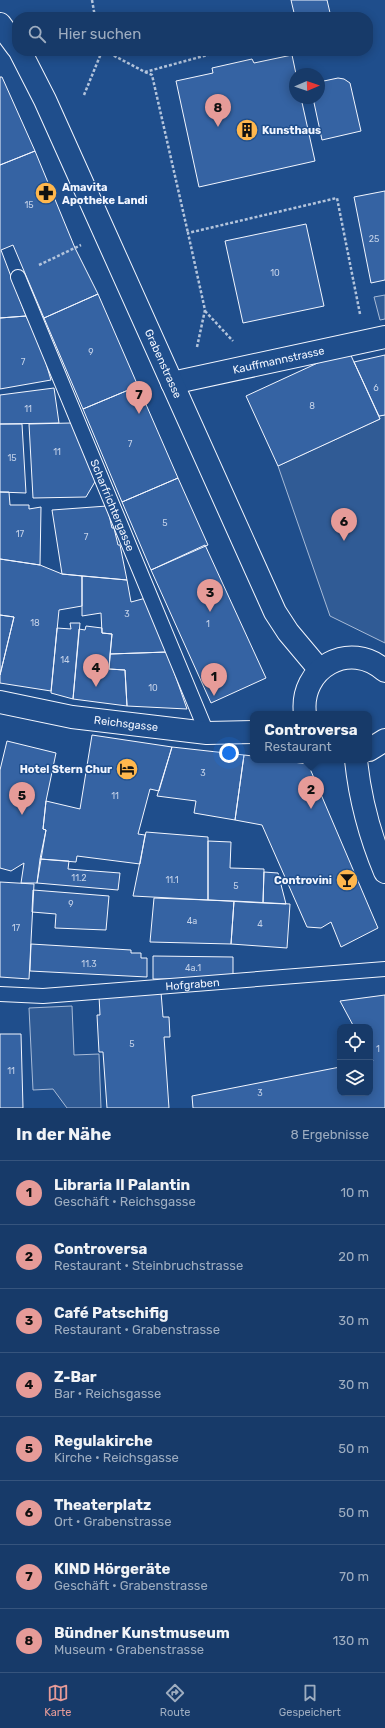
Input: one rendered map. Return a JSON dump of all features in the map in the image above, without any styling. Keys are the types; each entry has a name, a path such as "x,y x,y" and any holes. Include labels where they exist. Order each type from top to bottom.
{"main road":[{"path":"0,24 12,40"},
{"name":"Grabenstrasse","path":"22,56 48,107 275,612 288,632 319,669"},
{"name":"Kauffmannstrasse","path":"172,383 385,337"},
{"path":"305,711 304,701 307,690 311,680 319,669 344,658 358,658 372,662 385,671"},
{"name":"Reichsgasse","path":"0,702 72,717 207,733 250,732"},
{"path":"372,748 385,740"},
{"path":"356,763 360,787 373,844 385,872"}],"lane":[{"name":"Scharfrichtergasse","path":"18,277 207,733"},
{"name":"Hofgraben","path":"0,994 43,996 385,969"}],"path":[{"path":"92,0 95,12"},
{"path":"84,95 100,56"},
{"path":"114,56 152,75 205,310 197,347"},
{"path":"144,72 203,56"},
{"path":"188,233 336,198 360,318"},
{"path":"18,277 25,272 83,244"},
{"path":"205,310 237,345"}],"shaded area":[{"path":"385,295 385,319 380,320 374,297"},
{"path":"385,415 385,643 330,616 278,466 380,419 379,416"},
{"path":"72,1006 74,1055 99,1054 101,1108 67,1108 53,1089 33,1090 29,1008"}],"building":[{"path":"291,0 327,0 330,12 294,12"},
{"name":"Kunsthaus","path":"292,56 295,68 289,68 289,104 302,104 315,161 199,187 176,81 213,73 212,68 252,59 254,63"},
{"path":"0,77 2,77 35,151 0,165"},
{"path":"338,78 344,79 350,83 361,131 322,140 314,104 325,104 325,81"},
{"path":"35,151 75,248 98,294 44,318 13,245 1,250 26,316 0,318 0,165"},
{"path":"385,191 385,280 371,283 354,197"},
{"path":"306,224 324,306 243,323 225,241"},
{"path":"98,294 138,386 83,409 44,318"},
{"path":"26,316 40,343 51,380 0,389 0,318"},
{"path":"348,349 380,419 278,466 246,396"},
{"path":"385,355 385,415 379,416 354,362"},
{"path":"138,386 178,478 122,502 83,409"},
{"path":"54,388 59,423 0,424 0,395"},
{"path":"71,423 96,480 86,497 33,498 29,424"},
{"path":"0,424 22,424 26,493 0,492"},
{"path":"178,478 208,545 151,570 122,502"},
{"path":"0,492 9,492 10,505 29,505 29,509 41,507 40,565 0,559"},
{"path":"107,506 112,528 114,528 118,545 120,545 127,580 62,574 52,510"},
{"path":"205,545 266,678 211,703 151,570"},
{"path":"0,559 40,565 62,574 82,576 82,606 59,610 51,691 0,683 0,675 14,617 0,615"},
{"path":"82,576 127,580 131,602 146,598 167,652 110,654 112,634 102,633 101,613 82,616"},
{"path":"0,615 14,617 0,675"},
{"path":"70,623 80,623 73,699 51,693 57,628 71,629"},
{"path":"86,626 102,628 102,633 112,634 109,669 125,670 127,706 73,699 79,629 85,630"},
{"path":"167,652 187,709 127,706 125,670 109,669 110,654"},
{"path":"92,735 172,747 159,791 150,789 138,834 145,835 140,864 77,856 76,862 40,859 46,830 43,829 46,801 80,809"},
{"path":"7,741 56,753 46,801 43,829 46,830 37,883 21,883 24,863 11,871 0,868 0,770"},
{"path":"172,747 244,755 235,820 194,813 196,801 157,796"},
{"path":"244,755 250,756 250,763 308,764 378,928 341,947 331,922 321,928 307,927 262,825 235,820"},
{"path":"146,832 208,837 208,900 133,896"},
{"path":"208,841 231,842 230,868 264,869 263,903 208,900"},
{"path":"40,859 69,861 68,869 120,873 118,890 37,883"},
{"path":"264,872 278,873 286,904 263,903"},
{"path":"0,882 34,884 29,979 0,977"},
{"path":"33,890 109,896 106,930 55,928 56,914 32,912"},
{"path":"154,898 234,901 231,944 150,942"},
{"path":"234,901 290,904 287,948 231,944"},
{"path":"31,944 131,950 131,953 141,953 141,958 147,958 147,977 30,971"},
{"path":"153,956 233,957 233,979 153,979"},
{"path":"161,992 163,1017 169,1017 170,1037 164,1037 169,1108 107,1108 103,1052 99,1052 97,1015 100,1015 99,996"},
{"path":"385,995 385,1108 193,1108 192,1096 337,1068 337,1096 373,1096 373,1024 352,1024 340,1001"},
{"path":"0,1034 21,1034 23,1108 0,1108"}],"place":[{"name":"Bündner Kunstmuseum","path":"218,127"},
{"name":"Kunsthaus","path":"247,130"},
{"name":"Amavita Apotheke Landi","path":"46,193"},
{"name":"KIND Hörgeräte","path":"139,414"},
{"name":"Theaterplatz","path":"344,541"},
{"name":"Café Patschifig","path":"210,612"},
{"name":"Z-Bar","path":"96,687"},
{"name":"Libraria Il Palantin","path":"214,696"},
{"name":"Hotel Stern Chur","path":"127,769"},
{"name":"Controversa","path":"311,809"},
{"name":"Regulakirche","path":"22,815"},
{"name":"Controvini","path":"347,880"}]}
